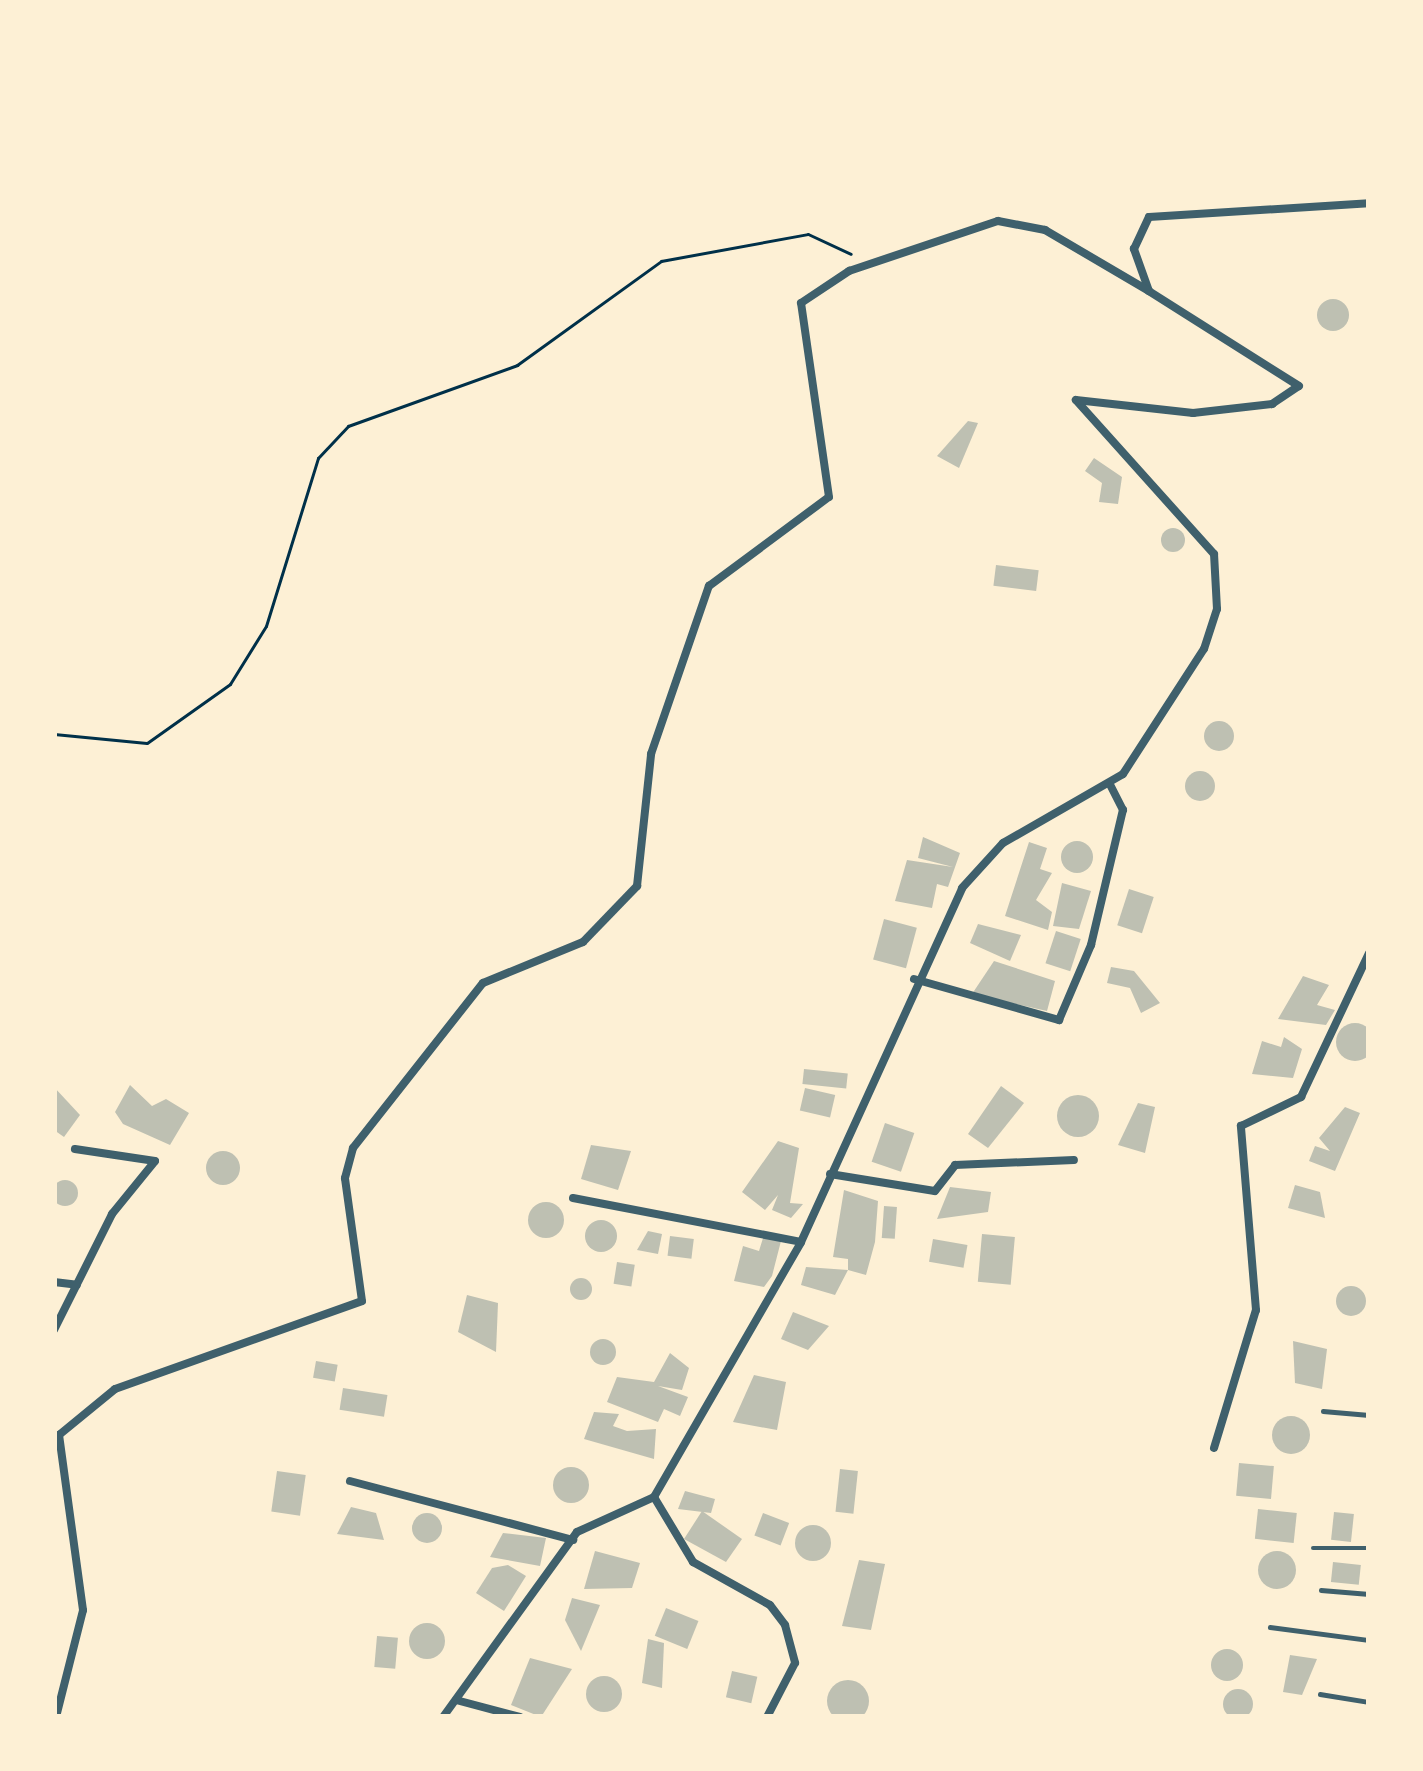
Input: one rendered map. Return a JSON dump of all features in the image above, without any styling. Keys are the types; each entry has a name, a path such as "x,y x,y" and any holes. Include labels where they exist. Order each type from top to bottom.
{"street":[{"path":"1149,291 1134,249 1149,218 1174,208 1369,203"},
{"path":"56,1717 83,1610 59,1498 55,1449 86,1406 362,1301 345,1178 353,1148 483,983 583,942 637,886 651,754 709,586 830,497 802,303 849,271 872,270 976,227 1021,222 1149,291 1299,386 1271,404 1193,413 1076,400 1220,574 1204,649 1160,729 1109,783 1004,843 962,888 914,980 802,1242 654,1496 620,1504 573,1540 443,1717"},
{"path":"914,980 1059,1020 1091,945 1123,810 1109,783"},
{"path":"1214,1448 1256,1310 1241,1126 1301,1097 1369,953"},
{"path":"54,1330 155,1161 75,1149"},
{"path":"830,1174 935,1191 955,1165 1074,1160"},
{"path":"573,1198 802,1242"},
{"path":"54,1282 77,1285"},
{"path":"350,1481 573,1540"},
{"path":"654,1496 693,1562 770,1605 794,1643 767,1717"},
{"path":"456,1700 520,1717"}],"lane":[{"path":"1323,1411 1369,1415"},
{"path":"1312,1548 1369,1548"},
{"path":"1321,1589 1369,1594"},
{"path":"1270,1628 1369,1640"},
{"path":"1320,1694 1369,1702"}],"path":[{"path":"54,734 147,743 230,685 266,626 318,458 348,426 517,365 645,271 693,251 808,234 872,270"}],"building":[{"path":"1333,299 1344,304 1349,315 1344,326 1333,331 1322,326 1317,315 1322,304"},
{"path":"968,421 978,423 959,468 937,456"},
{"path":"1094,458 1122,477 1118,504 1099,502 1102,483 1085,471"},
{"path":"1173,528 1185,540 1173,552 1161,540"},
{"path":"996,565 1039,570 1036,591 993,586"},
{"path":"1219,721 1230,725 1234,736 1230,747 1219,751 1208,747 1204,736 1208,725"},
{"path":"1200,771 1211,775 1215,786 1211,797 1200,801 1189,797 1185,786 1189,775"},
{"path":"923,837 960,853 948,887 937,884 932,908 895,901 907,860 953,867 918,858"},
{"path":"1077,841 1088,846 1093,857 1088,868 1077,873 1066,868 1061,857 1066,846"},
{"path":"1029,842 1047,848 1040,869 1052,873 1036,900 1052,912 1048,930 1005,916"},
{"path":"1062,883 1091,891 1079,929 1053,926"},
{"path":"1129,889 1154,897 1142,933 1117,925"},
{"path":"884,919 917,928 906,968 873,960"},
{"path":"978,924 1021,935 1010,961 970,943"},
{"path":"1056,931 1081,939 1070,971 1045,963"},
{"path":"994,961 1055,981 1047,1011 972,994"},
{"path":"1111,967 1134,971 1160,1003 1141,1013 1130,988 1107,983"},
{"path":"1303,976 1329,985 1317,1005 1335,1010 1326,1025 1278,1019"},
{"path":"1355,1023 1369,1028 1374,1042 1369,1056 1355,1061 1341,1056 1336,1042 1341,1028"},
{"path":"1284,1037 1302,1049 1293,1078 1252,1074 1262,1041 1281,1047"},
{"path":"804,1069 848,1074 846,1089 802,1084"},
{"path":"130,1085 152,1106 166,1099 189,1113 170,1145 123,1124 115,1112"},
{"path":"1001,1086 1024,1103 988,1148 968,1134"},
{"path":"54,1087 80,1115 64,1137 54,1130"},
{"path":"805,1088 835,1095 830,1117 800,1110"},
{"path":"1078,1095 1093,1101 1099,1116 1093,1131 1078,1137 1063,1131 1057,1116 1063,1101"},
{"path":"1138,1103 1155,1107 1145,1153 1118,1145"},
{"path":"1345,1107 1360,1113 1335,1171 1309,1161 1315,1146 1330,1151 1319,1138"},
{"path":"885,1123 914,1133 901,1172 872,1162"},
{"path":"778,1141 799,1148 790,1203 803,1204 791,1218 772,1210 778,1195 765,1210 742,1192"},
{"path":"591,1145 631,1151 618,1190 581,1179"},
{"path":"223,1151 235,1156 240,1168 235,1180 223,1185 211,1180 206,1168 211,1156"},
{"path":"65,1180 78,1193 65,1206 52,1193"},
{"path":"1295,1185 1320,1192 1325,1218 1288,1208"},
{"path":"950,1187 991,1192 988,1212 937,1219"},
{"path":"844,1190 878,1201 875,1242 866,1275 848,1270 848,1259 833,1257"},
{"path":"546,1202 559,1207 564,1220 559,1233 546,1238 533,1233 528,1220 533,1207"},
{"path":"884,1206 897,1207 895,1239 882,1238"},
{"path":"601,1220 612,1225 617,1236 612,1247 601,1252 590,1247 585,1236 590,1225"},
{"path":"648,1231 662,1234 658,1254 637,1250"},
{"path":"982,1234 1015,1237 1011,1285 978,1282"},
{"path":"670,1236 694,1239 691,1259 668,1256"},
{"path":"763,1238 781,1241 772,1276 764,1287 734,1281 743,1246 759,1251"},
{"path":"933,1239 967,1245 963,1268 929,1262"},
{"path":"617,1262 635,1265 631,1287 614,1284"},
{"path":"806,1267 848,1270 835,1295 801,1285"},
{"path":"581,1278 592,1289 581,1300 570,1289"},
{"path":"1351,1286 1362,1290 1366,1301 1362,1312 1351,1316 1340,1312 1336,1301 1340,1290"},
{"path":"467,1295 498,1303 496,1352 458,1332"},
{"path":"793,1312 829,1326 808,1350 781,1339"},
{"path":"603,1339 616,1352 603,1365 590,1352"},
{"path":"1293,1341 1327,1349 1322,1389 1295,1383"},
{"path":"670,1353 689,1368 682,1390 658,1386 688,1397 680,1416 664,1409 658,1422 607,1402 617,1377 654,1382"},
{"path":"316,1361 338,1365 335,1382 313,1378"},
{"path":"754,1375 786,1382 777,1430 733,1422"},
{"path":"343,1388 387,1395 384,1417 340,1410"},
{"path":"594,1412 619,1414 613,1426 627,1431 656,1429 654,1459 584,1439"},
{"path":"1291,1416 1305,1421 1310,1435 1305,1449 1291,1454 1277,1449 1272,1435 1277,1421"},
{"path":"1239,1463 1274,1466 1271,1499 1236,1496"},
{"path":"571,1467 584,1472 589,1485 584,1498 571,1503 558,1498 553,1485 558,1472"},
{"path":"840,1469 858,1471 853,1514 836,1512"},
{"path":"277,1471 306,1475 300,1516 271,1512"},
{"path":"685,1491 715,1499 711,1513 678,1509"},
{"path":"351,1507 376,1513 384,1540 337,1534"},
{"path":"1258,1509 1297,1513 1294,1543 1255,1539"},
{"path":"702,1511 742,1539 726,1562 684,1539"},
{"path":"1334,1512 1354,1514 1351,1542 1331,1540"},
{"path":"427,1513 438,1517 442,1528 438,1539 427,1543 416,1539 412,1528 416,1517"},
{"path":"763,1513 789,1523 781,1545 754,1535"},
{"path":"813,1525 826,1530 831,1543 826,1556 813,1561 800,1556 795,1543 800,1530"},
{"path":"503,1533 546,1538 540,1566 490,1557"},
{"path":"595,1551 640,1563 632,1588 584,1589"},
{"path":"1277,1551 1291,1556 1296,1570 1291,1584 1277,1589 1263,1584 1258,1570 1263,1556"},
{"path":"859,1560 885,1564 871,1630 842,1626"},
{"path":"1333,1562 1361,1565 1359,1585 1331,1582"},
{"path":"508,1565 526,1576 504,1611 476,1593 492,1568"},
{"path":"572,1598 600,1605 581,1651 565,1620"},
{"path":"666,1608 698,1621 687,1649 655,1636"},
{"path":"427,1623 440,1628 445,1641 440,1654 427,1659 414,1654 409,1641 414,1628"},
{"path":"377,1636 398,1638 395,1669 374,1667"},
{"path":"648,1639 664,1643 662,1688 642,1683"},
{"path":"1227,1649 1238,1654 1243,1665 1238,1676 1227,1681 1216,1676 1211,1665 1216,1654"},
{"path":"1290,1655 1317,1659 1302,1695 1283,1692"},
{"path":"530,1658 572,1669 541,1717 511,1705"},
{"path":"732,1671 757,1677 751,1703 726,1697"},
{"path":"604,1676 617,1681 622,1694 617,1707 604,1712 591,1707 586,1694 591,1681"},
{"path":"848,1680 863,1686 869,1701 863,1716 848,1722 833,1716 827,1701 833,1686"},
{"path":"1238,1689 1249,1693 1253,1704 1249,1715 1238,1719 1227,1715 1223,1704 1227,1693"}]}
